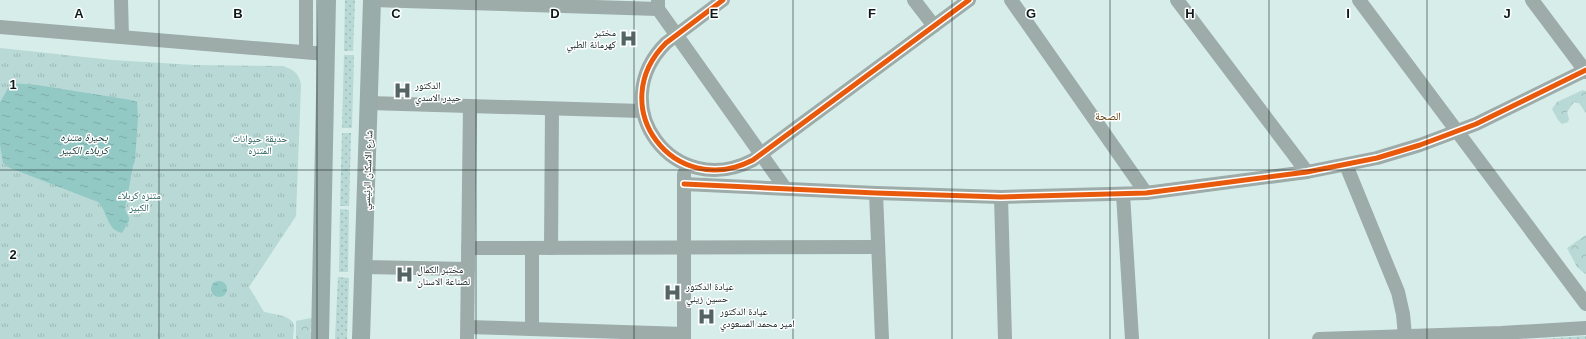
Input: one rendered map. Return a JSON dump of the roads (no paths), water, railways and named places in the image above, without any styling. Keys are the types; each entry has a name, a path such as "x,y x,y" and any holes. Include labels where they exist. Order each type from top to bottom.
{"main road":[{"path":"320,339 327,0"},
{"name":"شارع الاسكان الرئيسي","path":"361,339 372,0"}],"street":[{"path":"121,0 122,37"},
{"path":"306,0 306,52"},
{"path":"372,0 658,4 676,35 785,188"},
{"path":"723,0 676,35 660,49 650,64 643,80 642,112 648,129 656,141 666,152 684,164 704,170 726,170 747,163 969,0"},
{"path":"914,0 934,26"},
{"path":"1011,0 1146,193"},
{"path":"1177,0 1307,172"},
{"path":"1359,0 1586,304"},
{"path":"684,184 1001,197 1123,194 1146,193 1307,172 1346,165 1420,145 1457,132 1494,116 1586,71 1532,0"},
{"path":"0,27 326,54"},
{"path":"369,103 642,112"},
{"path":"470,106 468,333 532,329 684,337 684,164"},
{"path":"551,248 552,109"},
{"path":"1346,165 1398,292 1403,314 1405,336"},
{"path":"876,193 882,339"},
{"path":"1123,194 1132,339"},
{"path":"1001,197 1005,339"},
{"path":"468,248 878,247"},
{"path":"532,248 532,329"},
{"path":"364,267 468,269"},
{"path":"1319,339 1501,333 1586,328"}],"water":[{"name":"بحيرة متنزه كربلاء الكبير","path":"11,83 37,85 137,102 138,117 135,161 125,209 129,221 122,233 113,228 98,202 10,168 3,163 0,145 0,102"},
{"path":"216,281 222,281 227,286 225,295 222,297 216,297 211,292 211,286"}],"place":[{"name":"مختبر كهرمانة الطبي","path":"629,38"},
{"name":"الدكتور حيدر الاسدي","path":"402,91"},
{"name":"مختبر الكمال لصناعة الاسنان","path":"404,275"},
{"name":"عيادة الدكتور حسين زيني","path":"673,292"},
{"name":"عيادة الدكتور امير محمد المسعودي","path":"707,317"}],"district":[{"name":"الصحة","path":"1108,116"}],"park label":[{"name":"حديقة حيوانات المتنزه","path":"260,144"},
{"name":"متنزه كربلاء الكبير","path":"139,200"}]}
